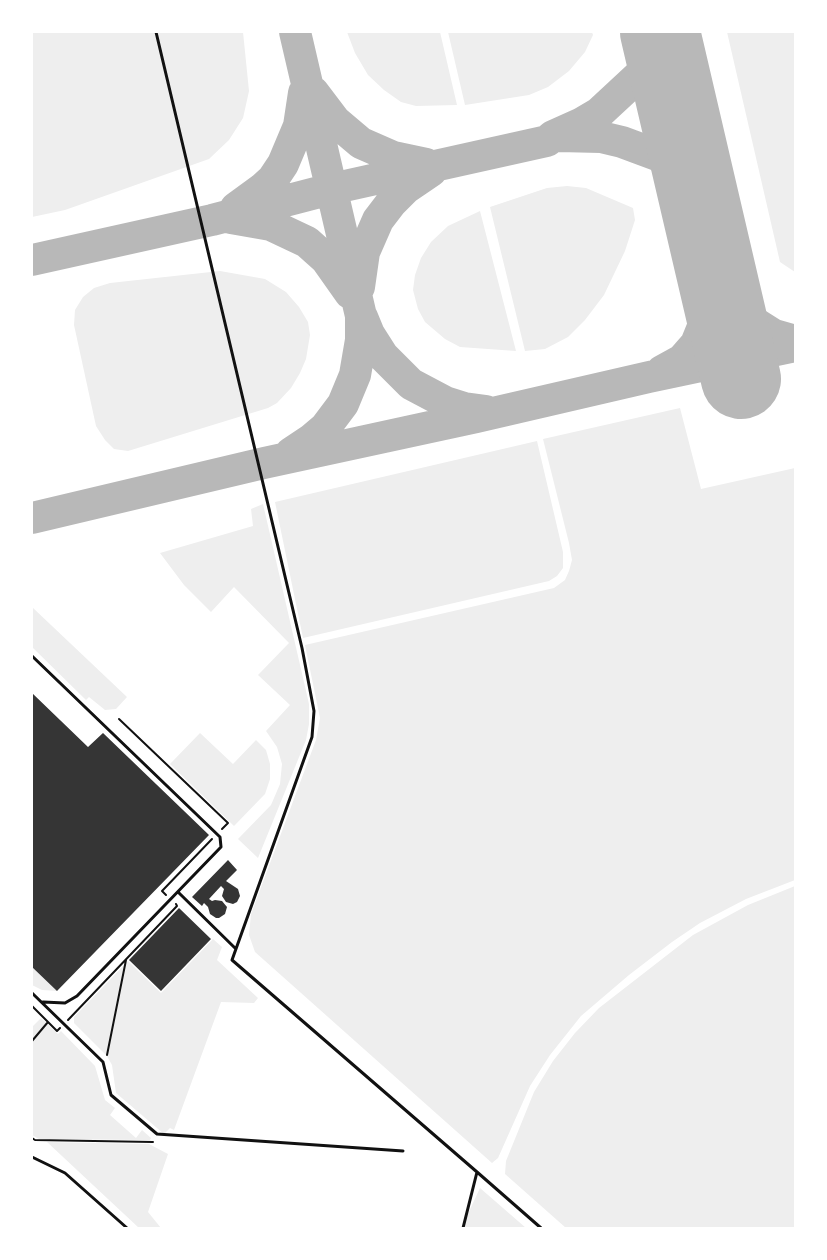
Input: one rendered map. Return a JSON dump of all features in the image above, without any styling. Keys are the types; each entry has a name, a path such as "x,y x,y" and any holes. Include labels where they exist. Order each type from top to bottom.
{"lane":[{"path":"156,32 302,648 314,711 312,736 232,960 541,1228"},
{"path":"32,656 220,837 221,847 77,996 65,1003 43,1002"},
{"path":"178,892 236,949"},
{"path":"32,993 65,1023 103,1062 110,1095 157,1134 403,1151"},
{"path":"32,1157 65,1173 127,1228"},
{"path":"463,1228 477,1172"}],"path":[{"path":"32,1006 57,1031 178,906 162,891 228,823 119,719"},
{"path":"103,1062 107,1056 127,959"},
{"path":"32,1040 48,1022"},
{"path":"32,1138 35,1140 153,1142"}],"shaded area":[{"path":"32,32 243,32 249,91 243,118 229,140 209,159 65,210 32,217"},
{"path":"347,32 440,32 457,105 416,106 401,102 384,90 368,75 355,53"},
{"path":"448,32 592,32 593,35 585,52 569,71 548,87 529,95 465,105"},
{"path":"727,32 795,32 795,272 780,262"},
{"path":"567,186 586,188 633,208 635,220 625,251 604,295 585,320 568,337 545,349 525,351 490,207 547,188"},
{"path":"480,211 516,351 460,347 445,339 425,322 418,309 413,290 415,275 421,258 431,242 448,226"},
{"path":"220,271 265,279 286,292 299,307 308,322 310,335 306,359 300,373 291,388 277,403 268,408 128,451 114,449 105,440 96,426 74,325 75,310 83,297 94,288 110,283"},
{"path":"680,408 701,489 795,468 795,880 746,899 700,923 672,942 629,975 581,1016 550,1055 530,1086 498,1158 492,1163 255,952 249,935 251,914 316,740 320,718 305,645 554,588 565,580 572,560 543,439"},
{"path":"537,441 563,552 563,568 557,576 549,581 303,638 275,502"},
{"path":"263,504 309,704 309,724 306,740 258,858 238,839 271,805 280,784 282,764 277,747 266,731 290,705 258,675 289,643 234,587 211,612 184,585 160,553 253,526 251,509"},
{"path":"32,607 127,697 116,709 105,710 89,697 86,700 32,647"},
{"path":"200,733 233,764 256,740 266,750 270,764 270,779 265,794 234,826 170,764"},
{"path":"795,886 795,1228 566,1228 505,1174 506,1161 534,1092 553,1061 575,1033 599,1008 693,935 748,905"},
{"path":"213,939 222,947 217,960 258,998 254,1003 221,1002 174,1130 170,1128 164,1134 116,1093 112,1065 107,1056 74,1023 74,1017 128,961 161,993"},
{"path":"32,967 57,991 42,990 32,985"},
{"path":"41,1018 58,1034 61,1031 95,1066 105,1100 115,1108 110,1115 136,1138 142,1130 151,1138 150,1140 39,1139 32,1135 32,1027"},
{"path":"47,1142 149,1144 168,1154 148,1212 161,1228 139,1228"},
{"path":"480,1188 526,1228 464,1228 466,1218"}],"building":[{"path":"32,693 88,747 103,733 209,835 57,991 32,967"},
{"path":"228,860 237,870 226,881 238,889 240,896 237,902 233,904 226,902 222,896 224,889 221,886 209,899 212,901 222,901 227,907 225,914 219,918 216,918 210,914 208,907 204,903 202,906 192,897"},
{"path":"179,908 211,939 161,991 129,960"}],"taxiway":[{"path":"291,453 325,428 343,404 355,375 361,340 361,316 295,32"},
{"path":"32,260 212,220 331,189 547,141 553,136 582,123 599,113 641,74 654,53 657,32"},
{"path":"313,92 335,121 361,143 393,157 426,164"},
{"path":"236,208 273,179 283,164 299,126 304,93"},
{"path":"559,136 601,137 622,142 657,155 669,162 680,172 700,200"},
{"path":"359,287 364,252 378,220 391,203 406,188 431,171"},
{"path":"231,218 271,225 307,242 326,259 350,293"},
{"path":"717,271 730,299 747,318 774,335 795,341"},
{"path":"662,371 682,360 696,344 709,312 715,289 717,271"},
{"path":"362,317 369,334 383,356 411,384 445,402 464,408 486,411"},
{"path":"32,518 264,463 795,346"}],"runway":[{"path":"660,32 741,379"}]}
